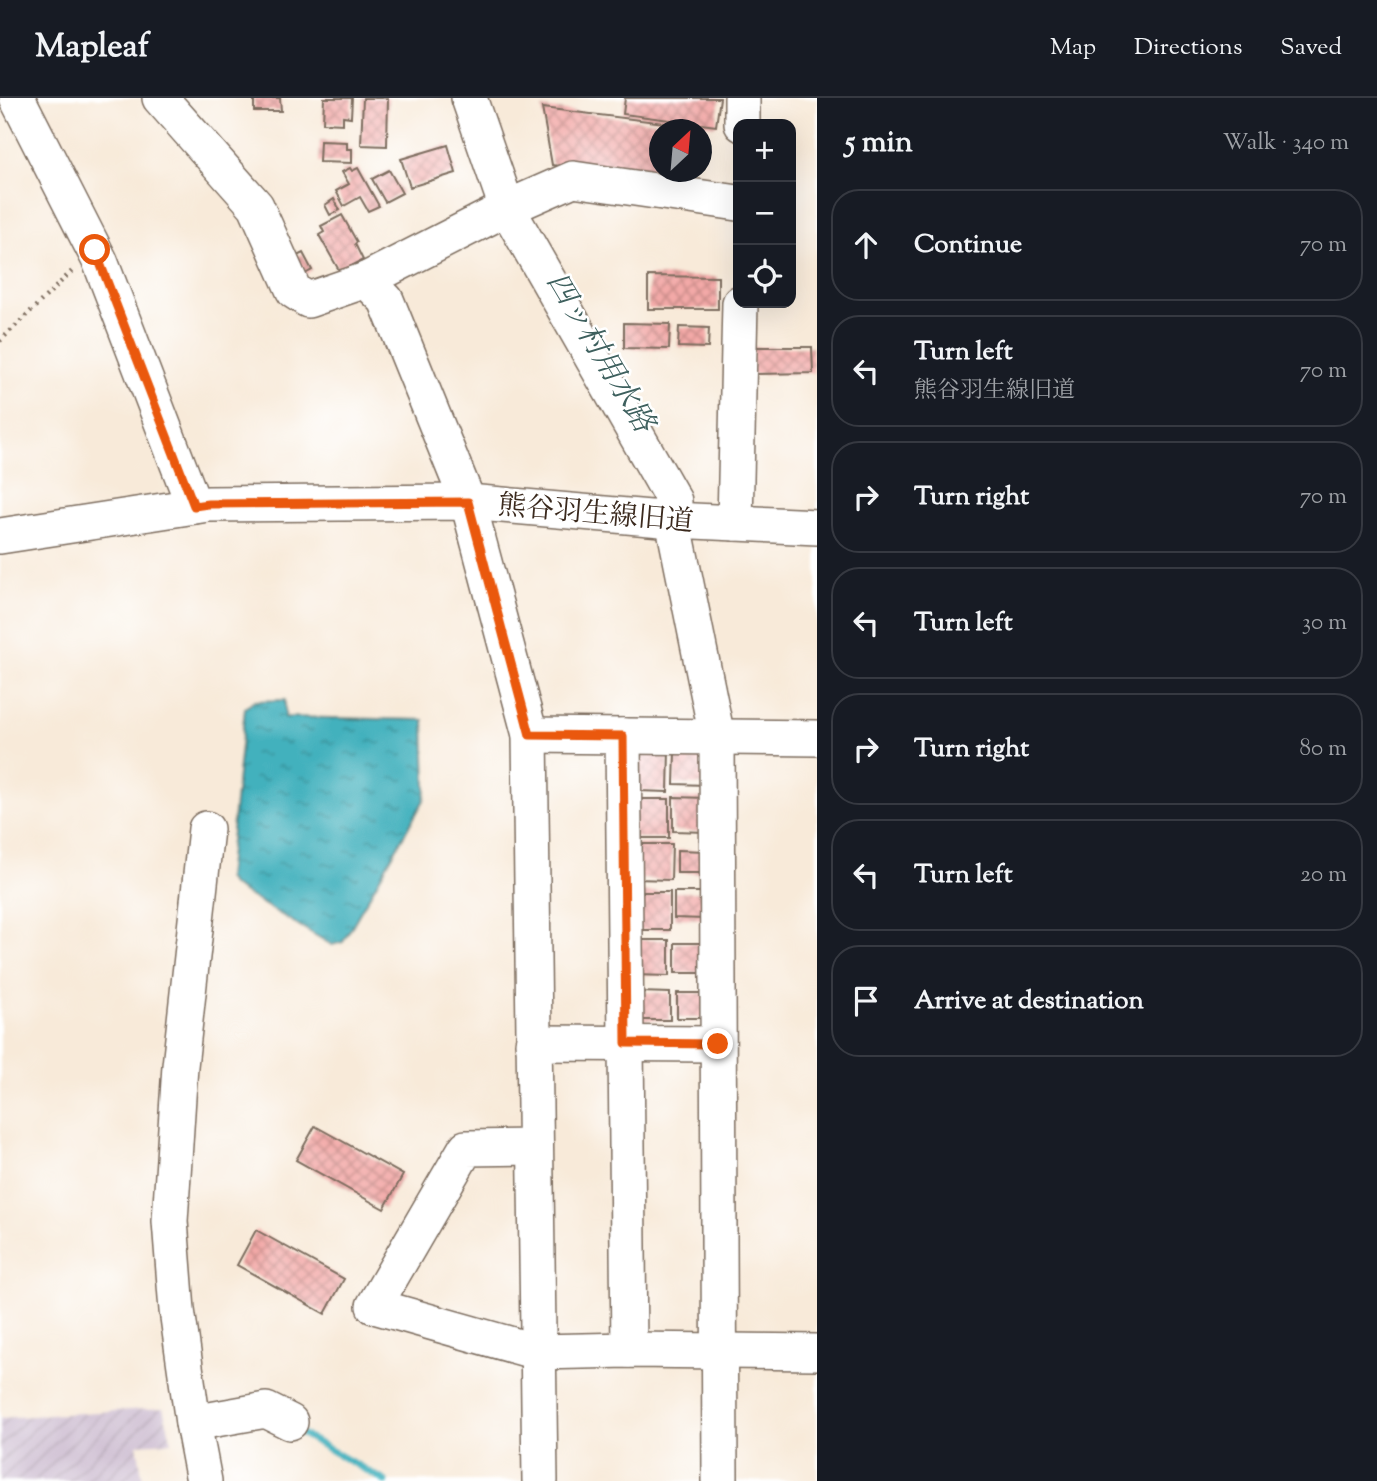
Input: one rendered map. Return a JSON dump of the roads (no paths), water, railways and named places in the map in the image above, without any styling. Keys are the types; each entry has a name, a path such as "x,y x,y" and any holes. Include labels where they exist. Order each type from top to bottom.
{"street":[{"path":"17,98 95,250 194,506"},
{"path":"160,98 256,206 294,291 308,300 366,280 508,208 573,179 733,202"},
{"path":"469,98 508,208 674,501 673,520 718,737 720,1481"},
{"path":"742,98 742,119"},
{"path":"366,280 386,300 468,502 530,735 540,1481"},
{"path":"735,523 740,308"},
{"name":"熊谷羽生線旧道","path":"0,536 208,504 468,502 673,520 817,527"},
{"path":"530,735 817,738"},
{"path":"623,736 629,1350"},
{"path":"204,1481 177,1310 170,1221 180,1066 206,829"},
{"path":"533,1043 718,1044"},
{"path":"534,1147 466,1148 374,1306 537,1352 629,1350 817,1353"},
{"path":"193,1423 266,1410 290,1422"}],"water":[{"path":"285,700 285,717 424,720 424,800 343,942 332,945 231,885 227,878 245,708 254,701"}],"waterway":[{"path":"295,1430 385,1481"}],"water label":[{"name":"四ッ村用水路","path":"601,352"}]}
